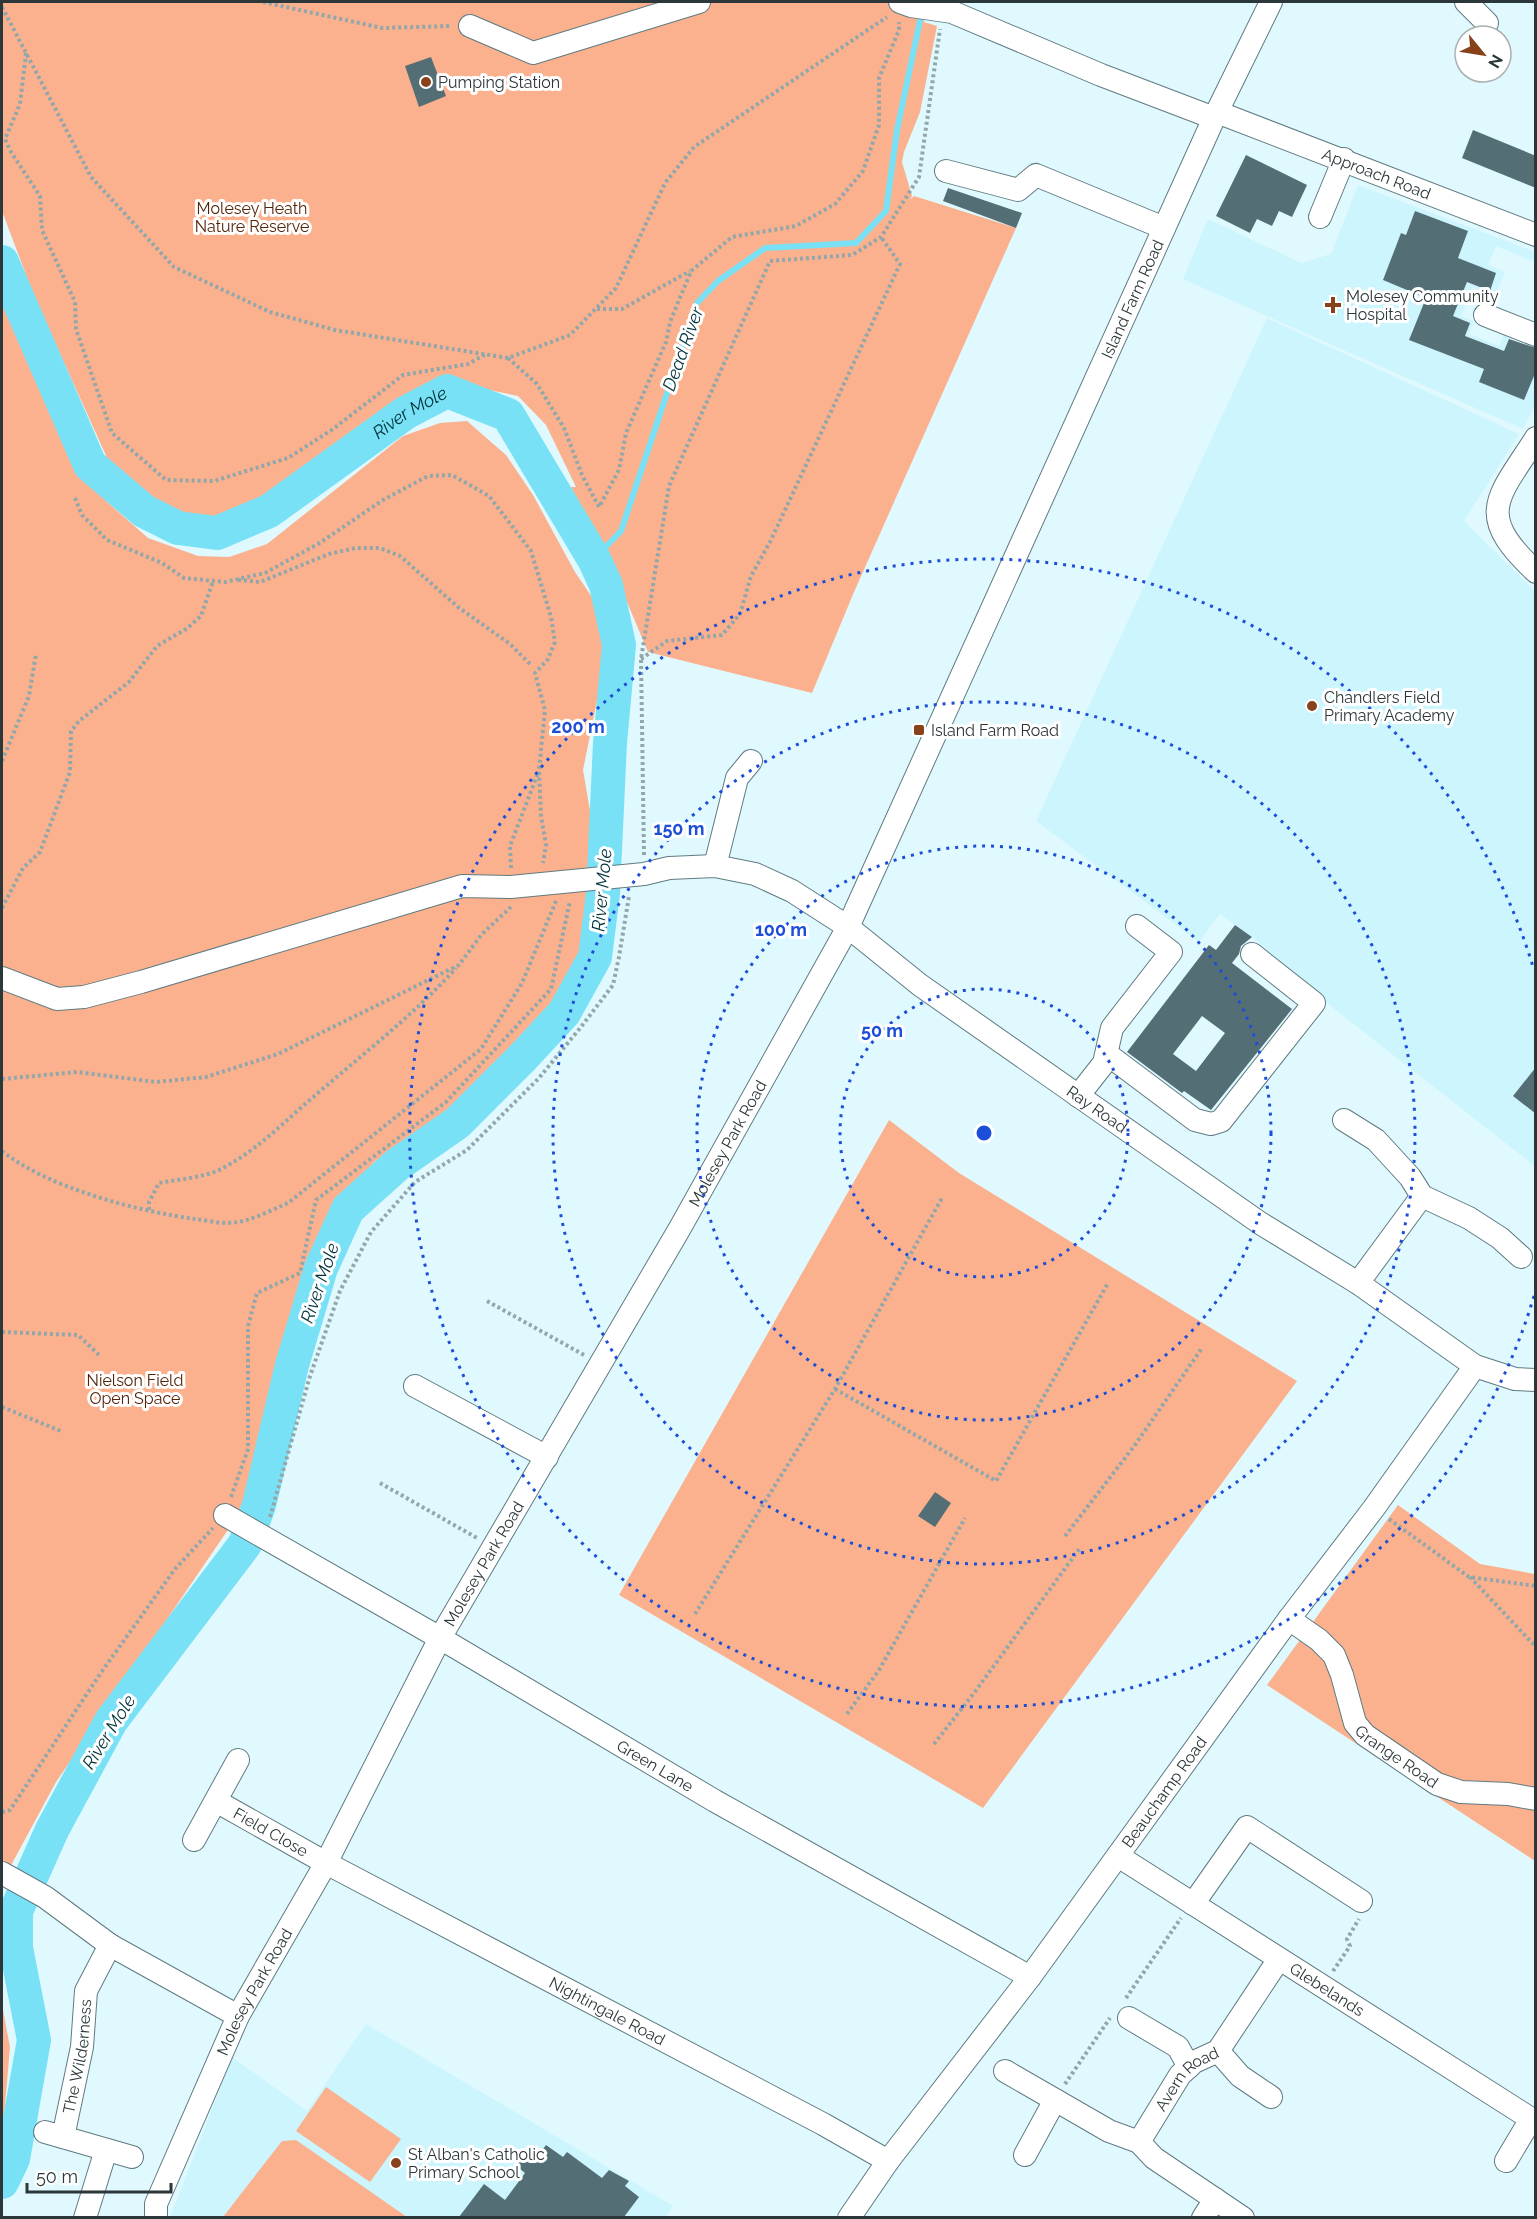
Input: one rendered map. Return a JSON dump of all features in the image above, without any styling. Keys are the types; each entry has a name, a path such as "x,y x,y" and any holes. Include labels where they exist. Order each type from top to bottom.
{"street":[{"path":"470,26 533,53 699,2"},
{"name":"Island Farm Road","path":"848,927 1215,115 1271,2"},
{"path":"1466,2 1488,23"},
{"name":"Approach Road","path":"899,11 938,9 952,12 1101,75 1344,159 1536,235"},
{"path":"1320,217 1344,159"},
{"path":"946,171 1018,190 1036,175 1164,228"},
{"path":"1485,315 1536,335"},
{"path":"1536,438 1500,498 1496,511 1498,523 1507,542 1536,572"},
{"path":"715,866 737,778 751,760"},
{"name":"Ray Road","path":"2,978 57,999 84,997 462,886 511,887 639,874 669,868 715,866 755,873 783,886 848,927 920,985 1078,1096 1260,1223 1358,1283 1475,1366 1515,1379 1536,1380"},
{"path":"1078,1096 1104,1063 1112,1028 1171,952 1137,926"},
{"name":"Molesey Park Road","path":"156,2217 156,2204 238,2016 326,1863 440,1638 680,1228 848,927"},
{"path":"1107,1054 1195,1120 1211,1124 1221,1121 1314,1003 1252,954"},
{"path":"1344,1120 1376,1140 1410,1178 1422,1196 1476,1223 1500,1238 1521,1257"},
{"path":"1358,1283 1422,1196"},
{"name":"Beauchamp Road","path":"849,2217 888,2161 1030,1977 1288,1619 1374,1508 1475,1366"},
{"path":"415,1386 548,1457"},
{"name":"Green Lane","path":"229,1518 440,1638 715,1801 1030,1977"},
{"name":"Grange Road","path":"1288,1619 1319,1640 1335,1655 1355,1723 1365,1736 1437,1784 1461,1792 1508,1794 1536,1799"},
{"name":"Field Close","path":"194,1840 238,1760"},
{"name":"Field Close","path":"216,1801 326,1863"},
{"path":"1193,1904 1247,1827 1361,1901"},
{"name":"Glebelands","path":"1118,1856 1533,2120"},
{"name":"Nightingale Road","path":"326,1863 824,2124 888,2161"},
{"path":"2,1873 45,1897 110,1945 238,2016"},
{"name":"The Wilderness","path":"110,1945 86,1991 82,2047 54,2135 132,2157"},
{"name":"Avern Road","path":"1139,2142 1180,2075 1194,2062 1218,2051 1279,1959"},
{"path":"1129,2018 1178,2047 1189,2067"},
{"path":"1218,2051 1240,2076 1271,2097"},
{"path":"1005,2071 1109,2131 1139,2142 1209,2208 1243,2217"},
{"path":"1025,2155 1055,2100"},
{"path":"1506,2161 1533,2120"},
{"path":"85,2217 106,2150"}],"path":[{"path":"263,2 382,28 470,26"},
{"path":"2,7 91,177 174,267 270,312 335,330 508,358 570,335 616,288 665,183 694,147 899,11"},
{"path":"274,1542 310,1376 340,1292 371,1232 415,1182 466,1150 512,1105 581,1027 612,985 620,957 625,915 639,874 641,659 669,486 770,261 852,255 882,237 919,177 938,9"},
{"path":"596,309 622,309 690,271 732,237 796,226 835,204 863,171 879,126 879,78 899,30 899,11"},
{"path":"26,52 20,104 5,139 40,196 42,230 75,302 76,329 112,433 166,480 214,481 288,458 333,429 403,375 468,364 486,354"},
{"path":"641,659 667,641 722,635 740,614 751,576 770,542 900,264 882,237"},
{"path":"508,358 537,384 548,401 564,428 582,475 599,507 619,470 626,433 666,342 670,322 690,271"},
{"path":"149,1210 149,1202 159,1183 221,1169 270,1137 310,1099 433,994 482,934 512,906 542,883 546,845 541,816 539,770 545,710 535,673 548,659 555,642 551,617 531,551 489,496 452,475 428,476 383,500 318,544 265,573 234,580"},
{"path":"75,498 82,515 107,540 162,563 184,578 260,582 328,554 356,548 380,549 400,556 458,608 510,644 530,664"},
{"path":"2,908 23,868 40,852 70,772 71,731 79,721 129,682 157,646 186,629 201,616 213,581"},
{"path":"2,761 29,696 36,654"},
{"path":"511,887 510,846 539,770"},
{"path":"2,1151 10,1158 48,1177 113,1202 164,1214 228,1223 255,1217 288,1203 481,1049 522,983 570,881"},
{"path":"2,1812 10,1810 100,1674 175,1569 229,1518 248,1449 248,1326 257,1293 300,1273 316,1200 446,1102 551,989 570,881"},
{"path":"2,1079 77,1072 156,1082 206,1077 278,1054 459,965"},
{"path":"695,1614 835,1389 942,1198"},
{"path":"835,1389 996,1481 1108,1283"},
{"path":"487,1300 601,1365"},
{"path":"2,1332 78,1335 99,1355"},
{"path":"1065,1536 1135,1445 1202,1348"},
{"path":"2,1407 61,1431"},
{"path":"380,1483 494,1548"},
{"path":"1374,1508 1469,1577 1536,1647"},
{"path":"847,1714 879,1670 964,1518"},
{"path":"934,1744 1080,1548"},
{"path":"1469,1577 1536,1586"},
{"path":"1323,1987 1350,1946 1347,1939 1368,1905 1361,1901"}],"shaded area":[{"name":"Molesey Community Hospital","path":"1358,185 1535,252 1535,262 1496,246 1488,265 1505,272 1495,296 1473,287 1461,316 1474,321 1469,334 1499,346 1512,315 1535,324 1535,346 1511,336 1504,351 1465,336 1453,316 1467,282 1489,290 1496,274 1458,258 1468,231 1415,211 1406,235 1401,233 1383,280 1409,291 1419,267 1435,274 1409,340 1484,369 1479,382 1535,371 1535,405 1523,429 1183,279 1208,219 1301,263 1331,254"},
{"name":"Chandlers Field Primary Academy","path":"1267,318 1519,434 1464,521 1535,591 1536,1067 1513,1096 1535,1114 1535,1166 1333,1008 1252,937 1220,914 1199,942 1036,821"},
{"name":"St Alban's Catholic Primary School","path":"366,2024 673,2206 665,2218 170,2218 232,2057 307,2111"}],"green space":[{"name":"Molesey Heath Nature Reserve","path":"2,2 927,2 924,22 937,26 920,112 902,162 912,196 910,200 914,196 1016,228 854,592 812,693 648,652 598,533 594,536 571,487 576,487 546,425 518,396 451,382 428,388 364,424 270,499 205,523 153,505 108,460 34,296 2,211"},
{"name":"Nielson Field Open Space","path":"2,299 33,360 49,413 76,462 106,501 148,538 198,556 229,557 267,544 403,436 440,423 467,421 506,455 533,495 575,572 596,603 606,635 605,661 583,770 594,834 588,903 582,946 560,992 524,1039 459,1107 374,1162 322,1227 309,1288 276,1383 244,1500 234,1521 56,1782 2,1882"},
{"path":"889,1120 959,1173 1297,1381 983,1808 619,1595"},
{"path":"1398,1505 1480,1564 1535,1574 1535,1861 1267,1685"},
{"path":"2,2005 10,2047 2,2139"},
{"path":"326,2087 401,2139 370,2182 296,2131"},
{"path":"296,2140 407,2217 223,2217 282,2141"}],"building":[{"name":"Pumping Station","path":"431,57 446,96 419,107 405,66"},
{"path":"1473,130 1536,156 1536,188 1462,158"},
{"path":"1246,155 1307,185 1292,217 1279,211 1272,226 1257,219 1250,233 1216,216"},
{"path":"948,188 1022,213 1016,228 943,201"},
{"path":"1415,211 1468,231 1458,258 1496,273 1490,291 1467,282 1453,316 1470,323 1465,336 1504,351 1509,339 1536,348 1536,371 1524,400 1479,382 1484,369 1409,340 1426,298 1383,280 1401,233 1406,235"},
{"path":"1235,925 1252,937 1241,946 1239,954 1232,963 1292,1009 1211,1110 1184,1091 1182,1093 1127,1052 1209,945 1216,950","holes":["1202,1016 1225,1033 1196,1071 1173,1054"]},
{"path":"1536,1067 1536,1114 1513,1096"},
{"path":"935,1492 951,1503 935,1527 918,1516"},
{"path":"546,2145 563,2157 567,2152 602,2178 609,2170 629,2181 625,2186 639,2197 624,2217 459,2217 484,2184 505,2200 525,2173 515,2165 528,2149 537,2157"}],"waterway":[{"name":"Dead River","path":"594,559 621,531 697,303 718,281 765,248 856,243 886,211 897,130 922,11"},
{"name":"River Mole","path":"2,262 90,465 144,511 178,528 217,533 269,511 405,413 447,391 508,415 594,559 606,585 619,645 610,743 603,893 595,957 564,1013 523,1057 457,1123 398,1164 348,1209 321,1268 292,1365 259,1505 245,1544 111,1721 52,1830 16,1911 2,1931"},
{"name":"River Mole","path":"2,2182 13,2159 34,2040 16,1948 16,1911"}],"place":[{"name":"Pumping Station","path":"426,82"},
{"name":"Molesey Community Hospital","path":"1333,305"},
{"name":"Chandlers Field Primary Academy","path":"1312,706"},
{"name":"Island Farm Road","path":"919,730"},
{"name":"St Alban's Catholic Primary School","path":"396,2163"}]}
